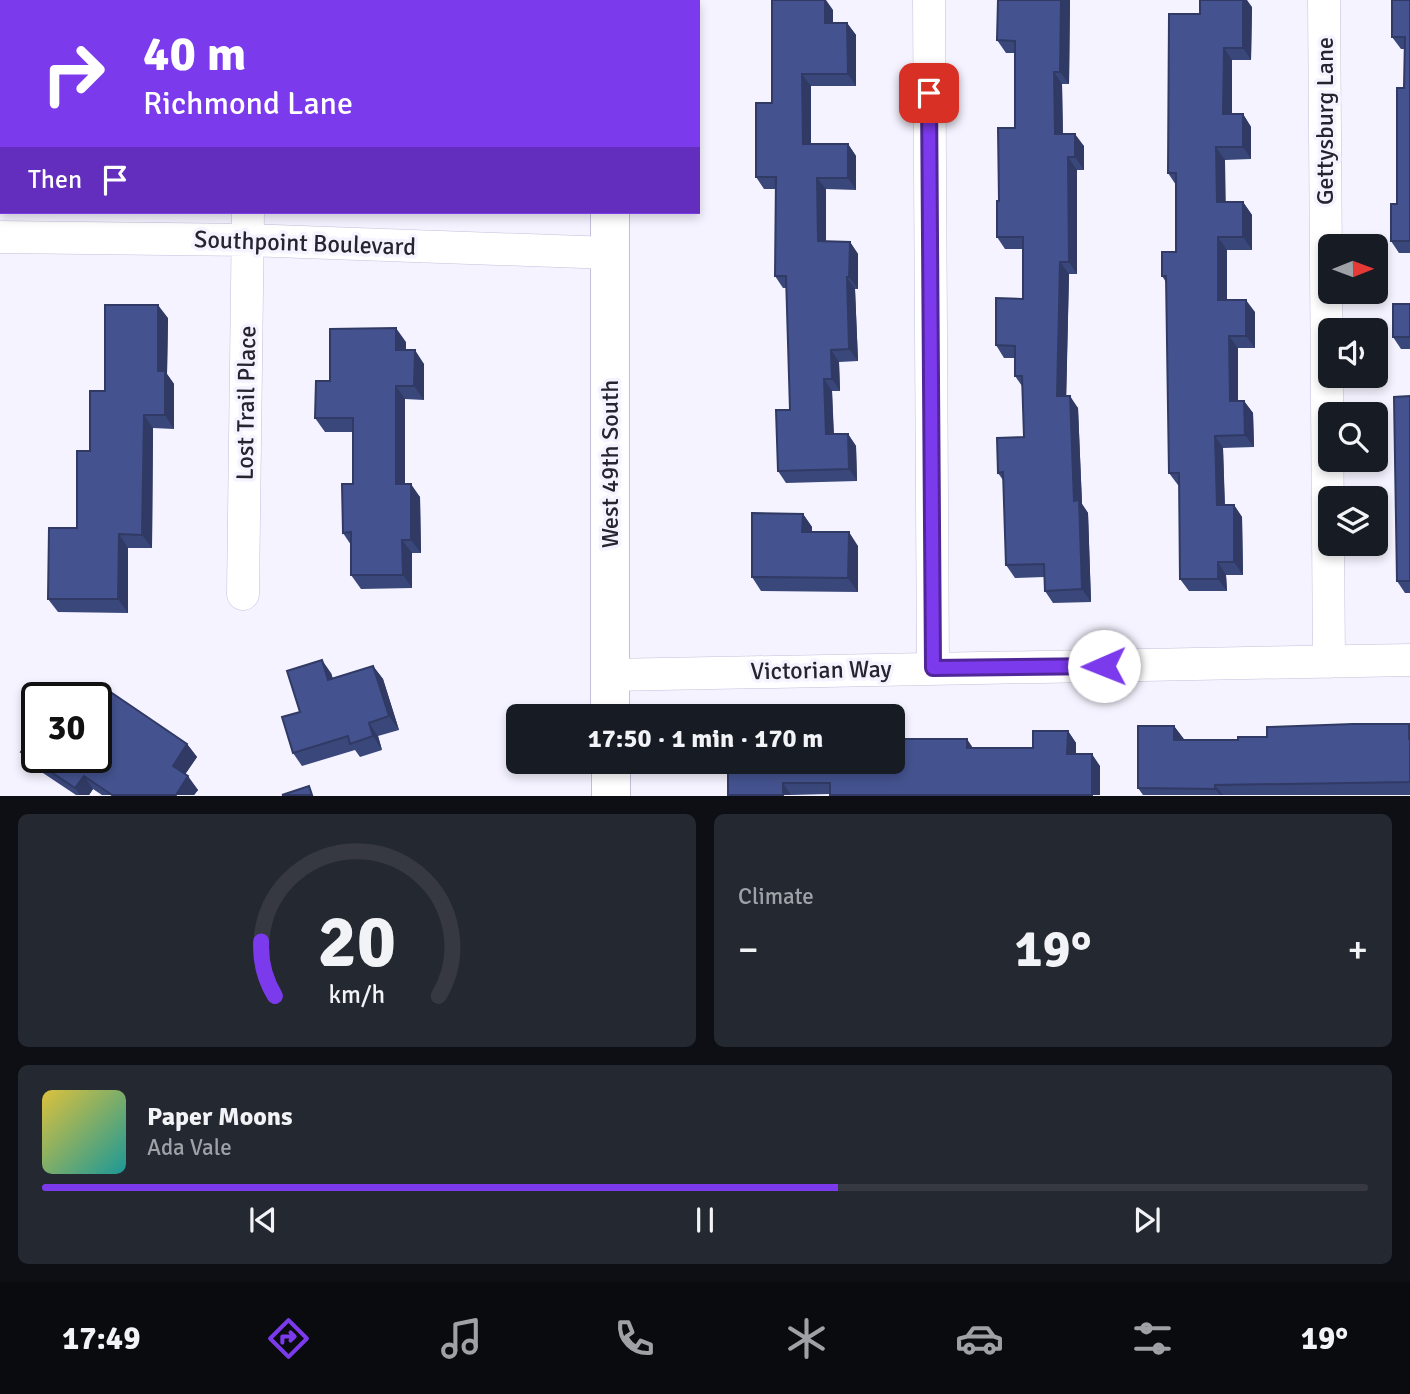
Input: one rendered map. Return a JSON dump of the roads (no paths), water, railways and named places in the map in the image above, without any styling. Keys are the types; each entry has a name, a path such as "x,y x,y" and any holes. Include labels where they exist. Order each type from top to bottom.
{"street":[{"path":"929,0 933,668"},
{"name":"Gettysburg Lane","path":"1324,0 1329,662"},
{"name":"West 49th South","path":"610,214 611,704"},
{"name":"Southpoint Boulevard","path":"0,237 249,226 610,253"},
{"name":"Lost Trail Place","path":"243,593 249,226"},
{"name":"Victorian Way","path":"610,676 1410,660"},
{"path":"611,774 611,796"}]}
